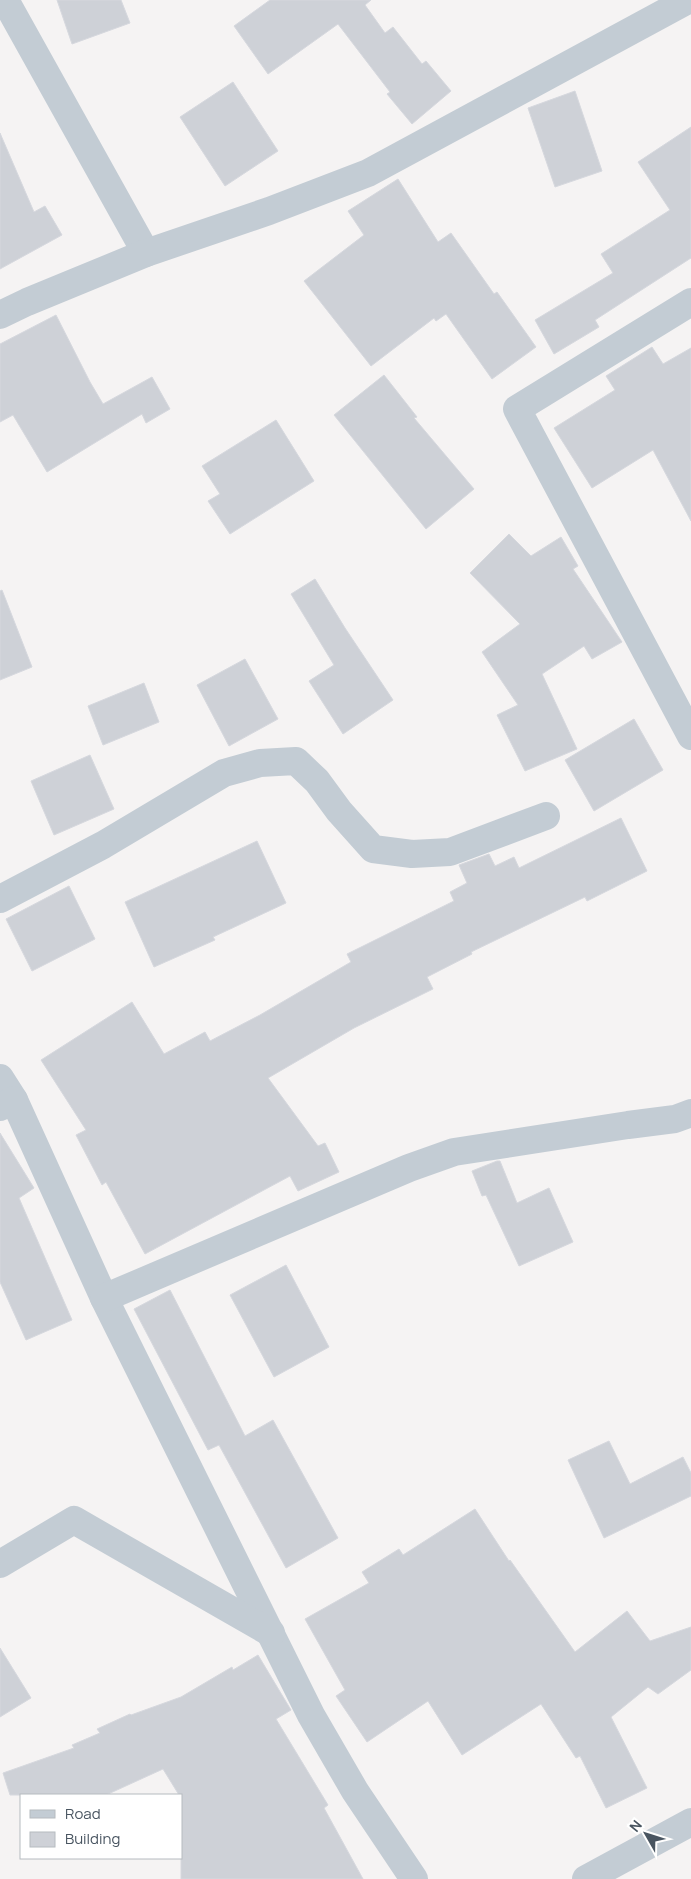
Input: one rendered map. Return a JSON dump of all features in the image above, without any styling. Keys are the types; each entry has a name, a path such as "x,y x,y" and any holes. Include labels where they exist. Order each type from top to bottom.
{"street":[{"path":"5,0 146,253"},
{"path":"0,315 146,253 270,211 368,173 688,0"},
{"path":"691,302 517,409 691,736"},
{"path":"0,899 103,845 224,773 260,763 296,761 317,781 339,811 373,849 412,854 450,852 546,816"},
{"path":"5,1095 311,1714 355,1791 414,1879"},
{"path":"104,1298 400,1172 454,1152 628,1125 675,1120 691,1113"},
{"path":"0,1564 74,1520 271,1633"},
{"path":"586,1879 691,1822"}],"building":[{"path":"57,0 121,0 130,23 72,44"},
{"path":"270,0 371,0 365,5 385,33 393,27 422,64 426,61 451,91 412,124 387,94 390,92 338,24 268,74 234,26"},
{"path":"233,82 278,151 225,186 180,117"},
{"path":"575,91 602,171 555,187 528,108"},
{"path":"691,127 691,258 595,320 599,327 554,354 535,320 613,273 601,254 670,210 638,162"},
{"path":"0,133 34,212 45,206 62,235 0,269"},
{"path":"398,179 438,242 451,233 494,294 497,292 536,347 492,379 446,314 436,321 434,318 371,366 304,281 364,235 348,211"},
{"path":"56,315 103,404 152,377 170,409 146,423 142,414 47,472 13,415 0,422 0,344"},
{"path":"652,347 663,364 691,348 691,521 653,450 592,488 554,428 615,390 606,376"},
{"path":"384,375 417,417 414,418 474,489 426,529 334,415"},
{"path":"276,420 314,481 230,534 208,501 220,494 202,466"},
{"path":"509,534 531,556 561,537 578,566 573,569 622,642 592,659 584,646 542,674 577,749 525,771 497,715 518,705 482,652 520,624 470,573"},
{"path":"315,579 393,700 343,734 309,681 334,665 291,594"},
{"path":"2,590 32,667 0,680 0,591"},
{"path":"245,659 278,719 229,746 197,685"},
{"path":"144,683 159,722 103,745 88,706"},
{"path":"634,719 663,770 594,811 565,760"},
{"path":"90,755 114,809 54,835 31,781"},
{"path":"621,818 647,871 587,901 585,897 471,952 472,954 427,977 433,989 354,1028 268,1078 318,1146 325,1143 339,1172 298,1191 290,1176 145,1254 106,1182 102,1185 76,1135 86,1130 41,1060 132,1002 164,1054 205,1032 210,1041 260,1015 351,962 347,954 454,901 450,892 467,883 459,865 489,854 495,866 514,857 519,868"},
{"path":"257,841 286,903 213,937 215,940 154,967 125,902"},
{"path":"69,886 95,939 32,971 6,919"},
{"path":"0,1133 34,1188 19,1198 72,1320 26,1340 0,1282"},
{"path":"500,1161 517,1203 549,1188 573,1242 519,1266 486,1195 482,1196 472,1171"},
{"path":"286,1265 329,1347 274,1377 230,1295"},
{"path":"170,1290 245,1436 273,1420 338,1538 286,1568 219,1445 208,1450 134,1309"},
{"path":"609,1441 630,1484 683,1457 691,1473 691,1496 604,1538 568,1460"},
{"path":"475,1509 509,1561 575,1652 627,1611 650,1641 691,1627 691,1670 658,1694 648,1687 611,1717 647,1788 606,1808 580,1756 576,1758 541,1704 462,1755 428,1701 367,1742 336,1696 345,1690 305,1619 369,1583 362,1572 399,1549 403,1555"},
{"path":"0,1648 31,1698 0,1717"},
{"path":"258,1655 291,1710 276,1719 328,1805 324,1808 363,1879 181,1879 182,1794 178,1794 163,1769 108,1794 10,1795 3,1773 74,1748 72,1745 100,1733 97,1729 130,1714 181,1697 232,1667 233,1670"}]}
